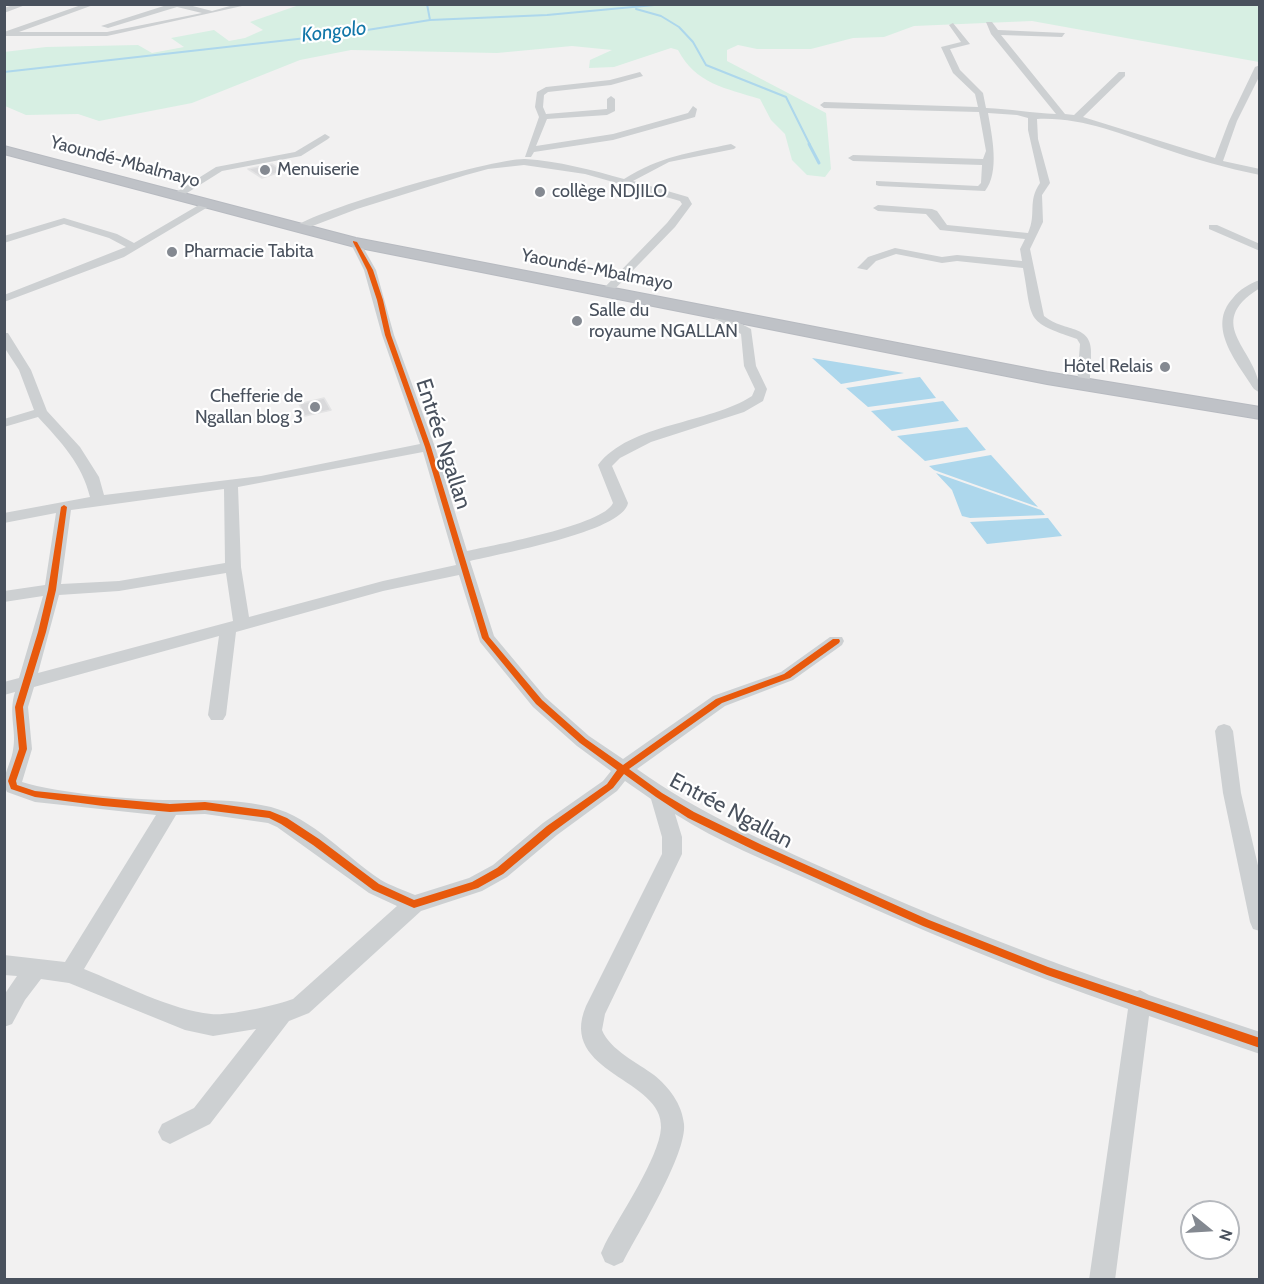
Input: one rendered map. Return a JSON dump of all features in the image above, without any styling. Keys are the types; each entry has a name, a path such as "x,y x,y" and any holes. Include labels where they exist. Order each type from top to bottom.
{"highway":[{"name":"Yaoundé-Mbalmayo","path":"4,150 355,242 605,293 1083,384 1260,414"}],"street":[{"path":"4,11 24,4"},
{"path":"4,34 93,4"},
{"path":"4,34 115,33 248,4"},
{"path":"81,34 176,5 212,13"},
{"path":"879,183 981,189 986,183 987,162 991,151 979,93 957,71 945,47 966,44 953,25"},
{"path":"1062,35 991,28 1062,116"},
{"path":"1218,162 1233,121 1259,67"},
{"path":"524,162 532,148 543,117 539,106 540,94 546,90 611,82 640,74"},
{"path":"1076,118 1122,74"},
{"path":"543,117 607,112 611,109 611,99"},
{"path":"824,105 983,110 1018,112 1033,117 1076,118 1103,123 1218,162 1260,172"},
{"path":"532,148 554,147 657,127 692,115 693,109"},
{"path":"1033,117 1031,129 1042,163 1045,183 1037,195 1038,222 1025,249 1038,317 1047,326 1082,337 1086,344 1083,384"},
{"path":"175,196 219,169 298,154 325,137"},
{"path":"627,181 653,165 667,160 731,147"},
{"path":"853,158 987,162"},
{"path":"298,228 353,207 479,168 524,162 564,167 614,180 627,181 681,198 687,204 672,225 605,293"},
{"path":"4,299 134,247 208,204"},
{"path":"878,208 928,211 933,213 944,228 1030,236"},
{"path":"4,240 64,221 112,236 134,247"},
{"path":"1213,227 1260,248"},
{"name":"Entrée Ngallan","path":"355,242 370,270 388,335 428,447 486,638 539,702 583,741 691,815 926,923 1058,975 1140,1000 1260,1043"},
{"path":"863,268 872,259 895,251 942,260 957,258 1029,265"},
{"path":"1260,283 1240,292 1235,298 1227,321 1230,341 1260,389"},
{"path":"4,689 235,628 462,564 568,532 616,513 621,505 620,497 608,478 604,465 610,459 642,442 736,411 758,398 761,388 750,366 746,347 747,332 713,312"},
{"path":"4,336 10,355 41,412 73,447 92,477 98,500"},
{"path":"4,423 41,412"},
{"path":"4,518 98,500 231,484 428,447"},
{"path":"217,715 235,628 231,484"},
{"path":"64,507 52,590 19,707 23,749 12,781 14,788 35,794 170,808 205,806 270,815 284,821 376,888 414,904"},
{"path":"4,597 52,590 119,586 233,567"},
{"path":"4,965 70,974 185,1019 213,1025 281,1014 301,1006 414,904 475,885 500,871 550,829 610,786 623,770 719,701 787,675 836,641"},
{"path":"1224,731 1232,793 1260,921"},
{"path":"614,1253 663,1158 673,1125 669,1112 658,1094 603,1048 593,1037 591,1027 594,1013 672,854 672,837 659,795"},
{"path":"70,974 170,808"},
{"path":"4,1017 17,993 36,969"},
{"path":"1102,1280 1140,1000"},
{"path":"170,1132 202,1116 281,1014"}],"green space":[{"path":"302,4 1260,5 1259,62 1032,21 914,26 884,37 853,38 811,49 757,49 738,45 727,50 727,61 826,113 831,169 825,177 807,175 792,160 785,134 771,120 760,99 723,88 703,78 693,70 678,50 671,48 614,67 589,68 590,60 612,50 572,46 497,53 351,50 300,60 192,103 99,121 78,114 26,115 5,106 4,52 46,47 138,45 152,53 184,47 171,38 214,30 229,41 245,38 263,30 250,22"}],"water":[{"path":"812,358 904,373 841,384"},
{"path":"920,377 936,398 868,407 846,388"},
{"path":"943,401 959,421 892,431 871,411"},
{"path":"967,427 986,450 925,461 897,436"},
{"path":"991,455 1038,507 934,470 929,466"},
{"path":"936,473 1041,510 1045,515 970,518 962,516 952,490"},
{"path":"1048,518 1062,536 987,544 970,522"}],"building":[{"name":"Menuiserie","path":"272,164 283,171 262,178 248,169"},
{"name":"Chefferie de Ngallan blog 3","path":"324,398 331,410 305,416 299,404"}],"waterway":[{"path":"427,4 430,20"},
{"name":"Kongolo","path":"430,20 547,15 665,4"},
{"path":"636,9 661,16 679,27 693,42 706,65 786,97 810,145"},
{"name":"Kongolo","path":"4,72 342,34 430,20"},
{"path":"809,144 819,163"}],"cycle path":[{"path":"355,242 370,270 380,300 388,335 428,447 486,638 539,702 583,741 691,815 926,923 1047,971 1260,1043"},
{"path":"64,507 52,590 19,707 23,749 12,781 14,787 35,794 103,802 170,808 205,806 270,815 284,821 316,842 376,887 414,904 475,885 500,871 550,829 610,786 623,769 719,701 787,676 836,641"}],"place":[{"name":"Menuiserie","path":"265,170"},
{"name":"collège NDJILO","path":"540,192"},
{"name":"Pharmacie Tabita","path":"172,252"},
{"name":"Salle du royaume NGALLAN","path":"577,321"},
{"name":"Hôtel Relais","path":"1165,367"},
{"name":"Chefferie de Ngallan blog 3","path":"315,407"}]}
